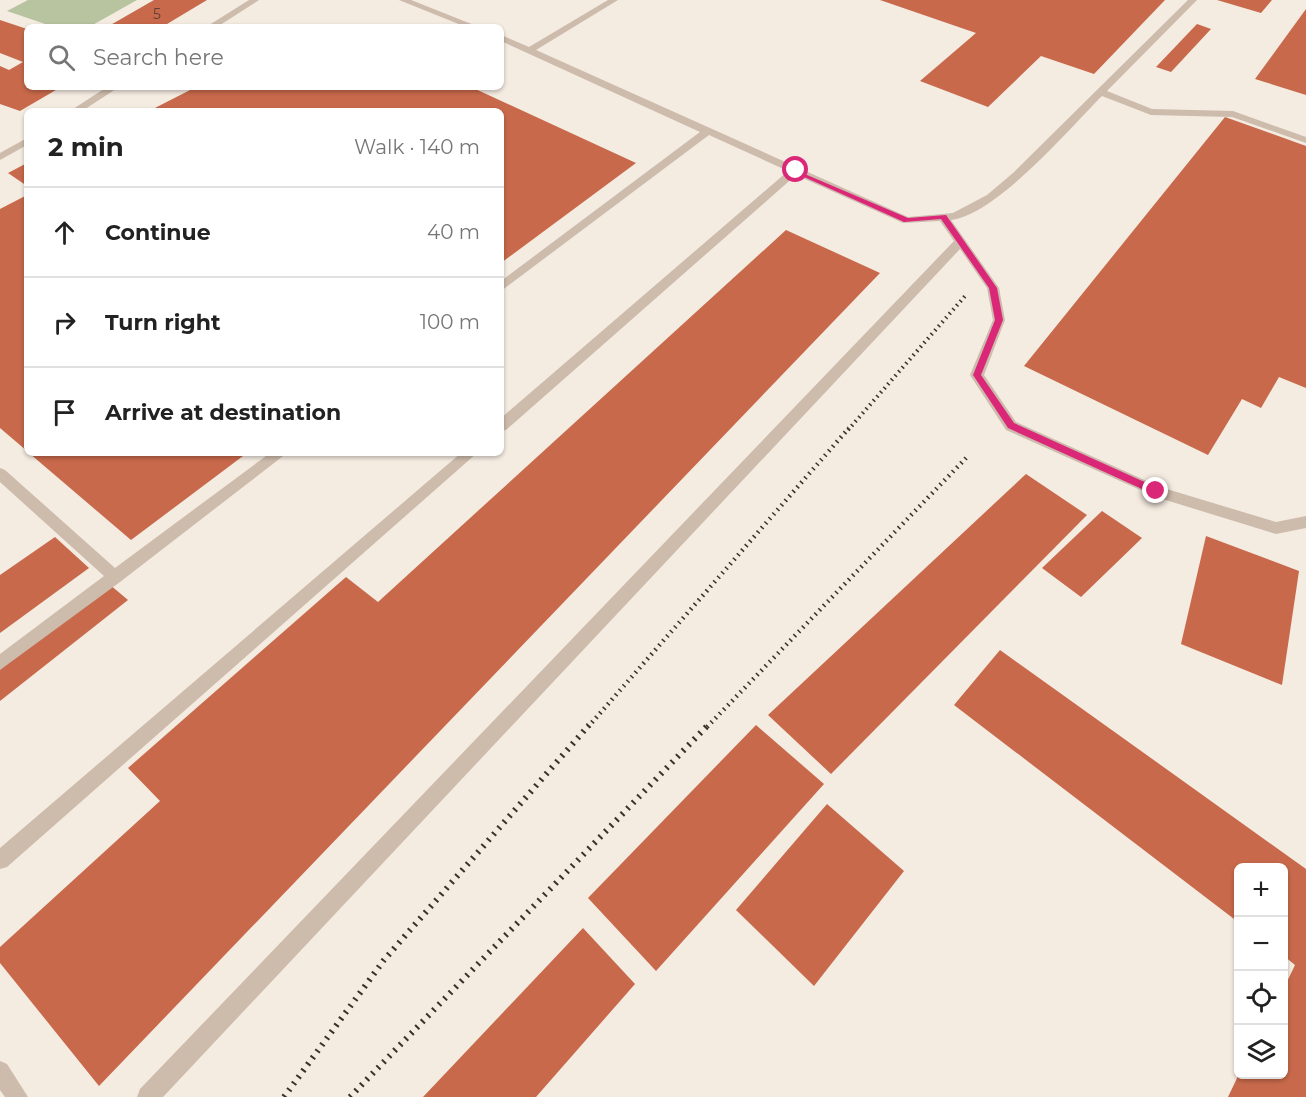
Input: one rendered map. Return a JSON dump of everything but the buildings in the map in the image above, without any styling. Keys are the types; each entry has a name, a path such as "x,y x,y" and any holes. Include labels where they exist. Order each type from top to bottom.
{"lane":[{"path":"216,24 255,0"},
{"path":"403,0 466,24"},
{"path":"530,50 614,0"},
{"path":"504,39 907,221 956,216 991,197 1017,175 1192,0"},
{"path":"80,108 109,90"},
{"path":"1100,92 1151,112 1233,114 1306,140"},
{"path":"504,284 708,131"},
{"path":"0,158 24,143"},
{"path":"504,423 796,170"},
{"path":"943,217 993,288 999,320 977,375 1011,426 1156,491 1276,528 1306,522"},
{"path":"148,1097 960,242"},
{"path":"0,663 276,456"},
{"path":"0,860 467,456"},
{"path":"0,474 115,577"},
{"path":"0,1071 17,1097"}],"green space":[{"path":"28,0 137,0 94,24 45,24 7,11"}],"railway":[{"path":"848,430 966,295"},
{"path":"588,727 849,428"},
{"path":"707,727 968,456"},
{"path":"284,1097 384,960 589,725"},
{"path":"350,1097 708,725"}],"route":[{"path":"796,170 907,221 943,217 993,288 999,320 977,375 1011,426 1156,491"}]}
